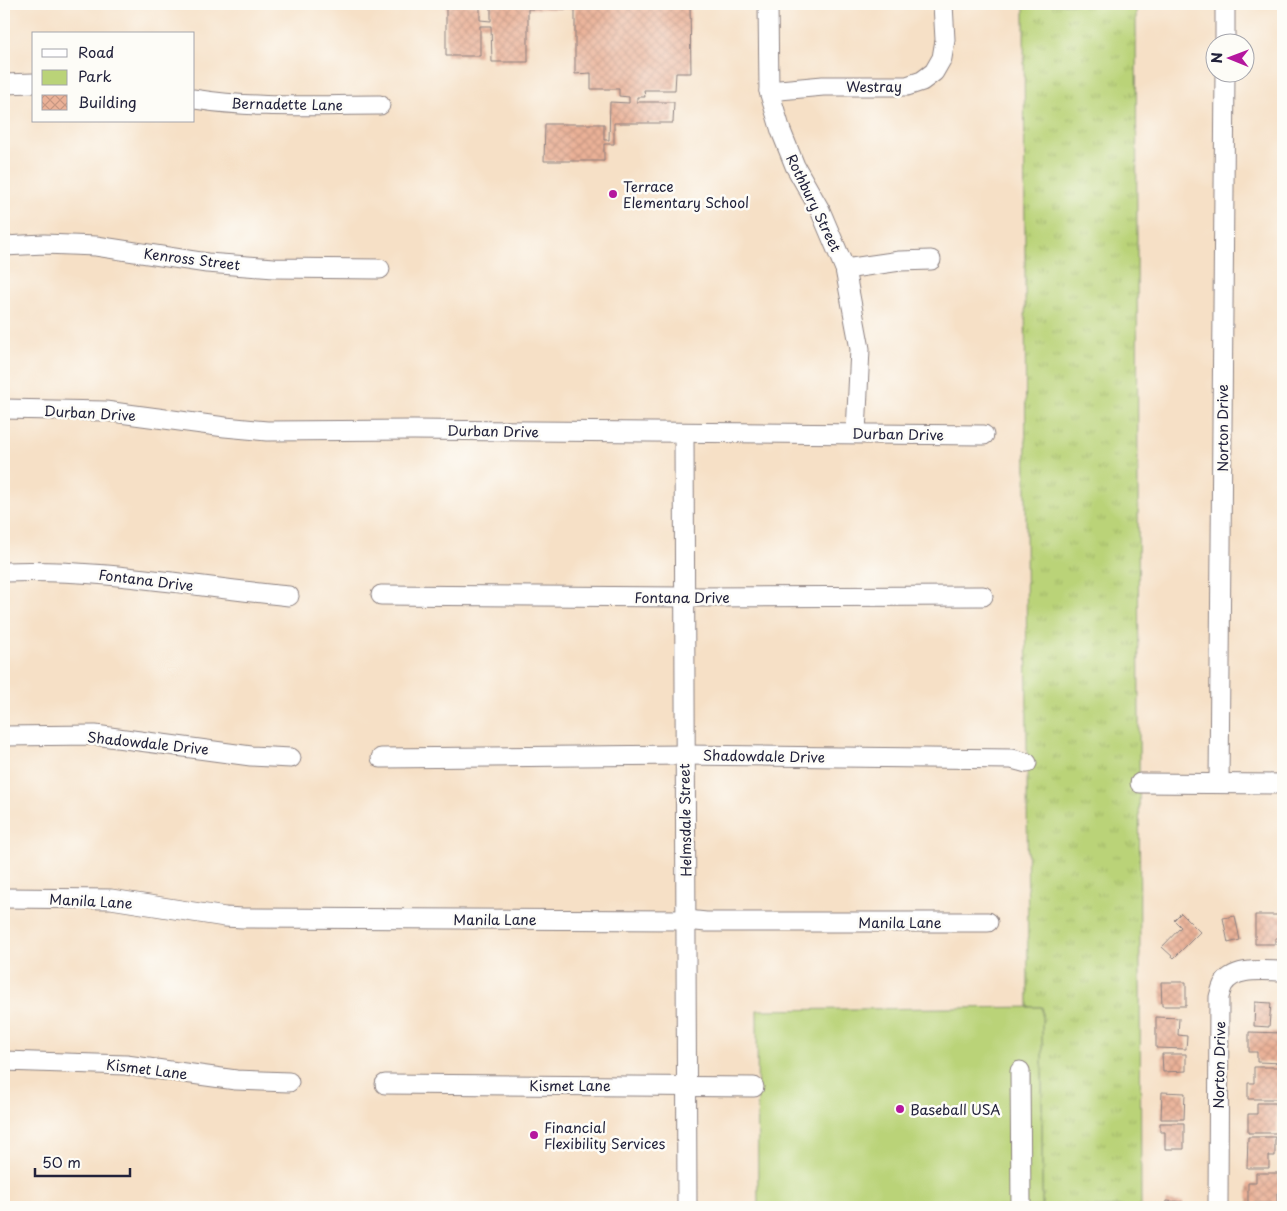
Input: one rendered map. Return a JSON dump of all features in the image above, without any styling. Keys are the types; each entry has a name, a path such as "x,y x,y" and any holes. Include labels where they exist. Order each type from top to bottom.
{"street":[{"name":"Rothbury Street","path":"768,4 770,91 781,131 795,166 820,210 845,269 860,349 856,433"},
{"name":"Westray","path":"770,91 823,86 908,86 922,81 934,72 942,58 945,40 943,4"},
{"path":"1225,4 1225,32"},
{"name":"Norton Drive","path":"1219,783 1224,82"},
{"path":"4,84 32,83"},
{"name":"Bernadette Lane","path":"195,99 222,104 282,106 380,105"},
{"name":"Kenross Street","path":"4,246 44,244 96,246 206,263 274,268 380,269"},
{"path":"845,269 900,260 931,260"},
{"name":"Durban Drive","path":"4,409 105,410 267,431 414,430 984,435"},
{"name":"Helmsdale Street","path":"684,433 687,1207"},
{"name":"Fontana Drive","path":"4,572 100,574 150,579 207,588 289,596"},
{"name":"Fontana Drive","path":"381,595 684,598 983,596"},
{"name":"Shadowdale Drive","path":"4,736 95,735 251,756 291,758"},
{"name":"Shadowdale Drive","path":"381,758 684,755 1012,759 1027,763"},
{"path":"1140,783 1283,784"},
{"name":"Manila Lane","path":"4,898 111,899 226,917 244,918 687,920 706,922 988,922"},
{"name":"Norton Drive","path":"1218,1207 1219,997 1223,986 1230,978 1239,973 1249,971 1281,971"},
{"name":"Kismet Lane","path":"4,1061 126,1065 236,1080 289,1082"},
{"path":"1020,1071 1021,1207"},
{"name":"Kismet Lane","path":"385,1084 754,1087"}],"green space":[{"path":"1024,4 1136,4 1141,1207 1042,1207 1042,1007 1028,1007"},
{"name":"Baseball USA","path":"1042,1007 1042,1207 758,1207 757,1010"}],"building":[{"path":"690,4 691,73 676,73 675,90 644,90 645,97 637,97 637,102 674,102 673,123 614,123 614,144 604,144 604,161 544,161 545,124 604,124 604,140 609,140 610,102 629,103 629,97 619,96 619,89 591,89 591,73 575,74 575,9 528,9 528,62 492,62 491,26 480,26 480,56 446,56 446,5 480,5 480,20 491,21 491,5"},
{"path":"1181,913 1200,932 1174,958 1162,947 1181,927 1174,920"},
{"path":"1255,915 1283,915 1283,938 1275,938 1275,944 1255,944"},
{"path":"1235,916 1240,940 1228,943 1223,918"},
{"path":"1161,982 1186,982 1186,1006 1162,1006"},
{"path":"1255,1002 1271,1003 1269,1027 1254,1026"},
{"path":"1156,1017 1179,1018 1178,1035 1187,1036 1186,1049 1156,1048"},
{"path":"1249,1032 1283,1033 1283,1063 1257,1062 1257,1052 1249,1052"},
{"path":"1162,1054 1186,1054 1186,1071 1163,1072"},
{"path":"1254,1067 1279,1067 1279,1074 1283,1074 1283,1099 1248,1099 1248,1083 1254,1083"},
{"path":"1162,1092 1185,1093 1184,1119 1161,1119"},
{"path":"1257,1103 1276,1103 1277,1133 1248,1133 1248,1114 1257,1114"},
{"path":"1160,1123 1184,1123 1184,1149 1165,1149 1165,1132 1160,1132"},
{"path":"1248,1137 1275,1137 1275,1156 1269,1156 1269,1168 1247,1168"},
{"path":"1256,1173 1278,1173 1278,1179 1283,1179 1283,1193 1277,1193 1277,1203 1248,1203 1248,1183 1256,1183"},
{"path":"1166,1201 1183,1202 1183,1207 1165,1207"}],"place":[{"name":"Terrace Elementary School","path":"613,194"},
{"name":"Baseball USA","path":"900,1109"},
{"name":"Financial Flexibility Services","path":"534,1135"}]}
